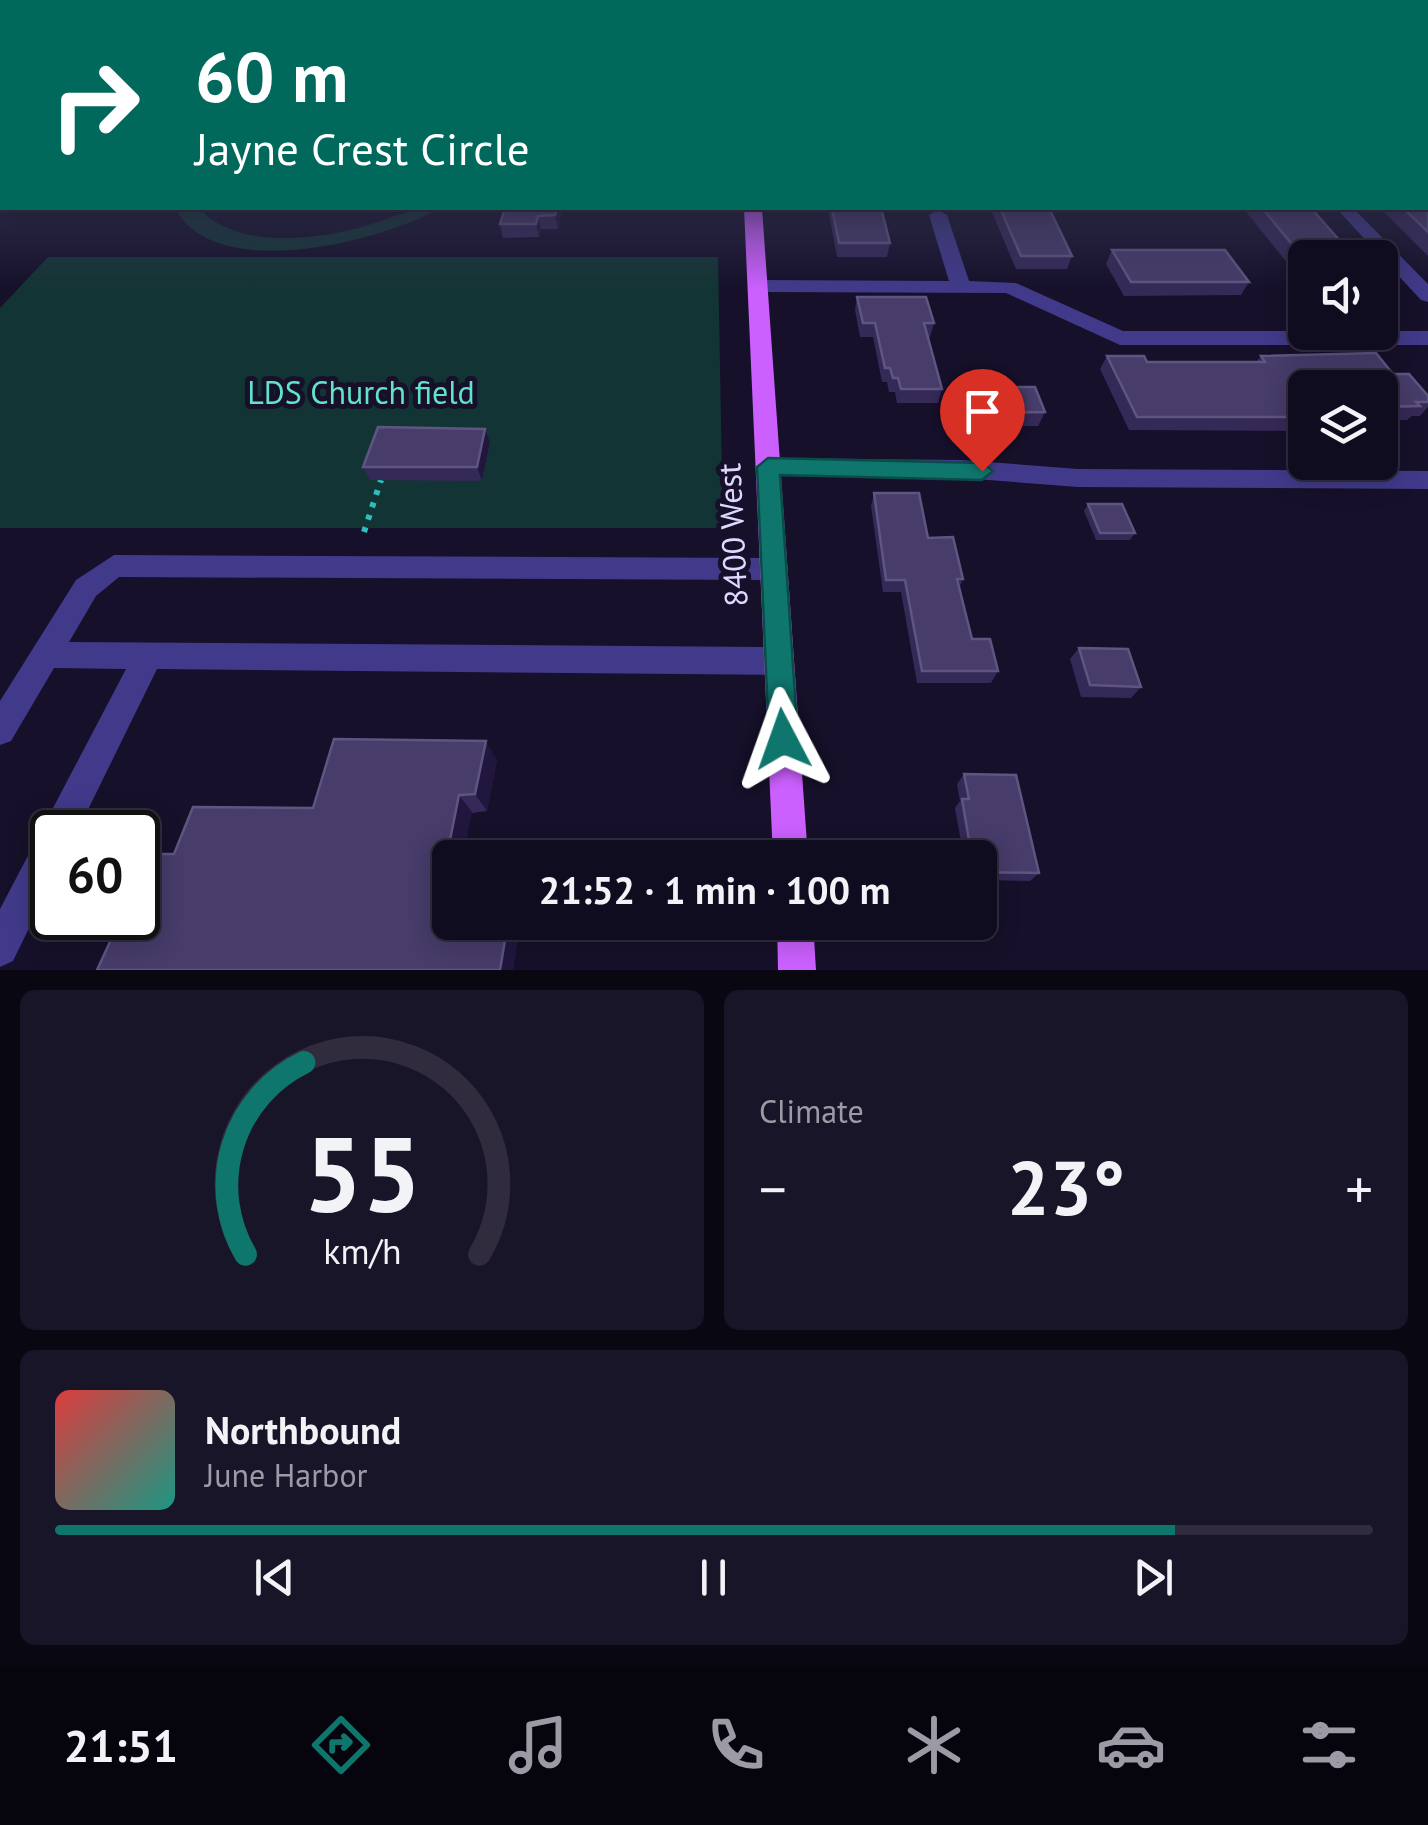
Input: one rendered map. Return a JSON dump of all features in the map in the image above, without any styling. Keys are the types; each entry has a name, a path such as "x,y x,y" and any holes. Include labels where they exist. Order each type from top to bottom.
{"main road":[{"name":"8400 West","path":"753,210 789,840"},
{"path":"796,940 798,970"}],"street":[{"path":"1346,210 1428,296"},
{"path":"938,214 961,287"},
{"path":"758,286 1010,287 1120,338 1428,338"},
{"path":"768,467 962,469 1078,478 1428,480"},
{"path":"0,730 86,588 114,566 774,570"},
{"path":"46,655 778,660"},
{"path":"70,810 149,655"},
{"path":"0,948 30,889"}],"path":[{"path":"364,532 381,480"}],"green space":[{"path":"177,210 201,210 215,221 255,236 301,238 365,226 411,211 436,210 380,233 301,249 261,251 225,245 196,231"},
{"name":"LDS Church field","path":"48,257 718,257 723,528 0,528 0,308"}],"building":[{"path":"504,210 556,210 555,215 538,216 536,224 500,224"},
{"path":"832,210 882,210 890,243 839,243"},
{"path":"1001,210 1050,210 1072,256 1021,256"},
{"path":"1264,210 1313,210 1339,240 1288,240"},
{"path":"1405,210 1428,210 1428,232"},
{"path":"1112,250 1225,250 1249,282 1131,282"},
{"path":"857,297 926,297 934,323 924,323 942,389 901,389 898,378 893,378 890,368 885,368 875,323 863,323"},
{"path":"1376,353 1390,370 1288,370 1288,417 1137,417 1107,356 1144,356 1147,362 1265,362 1261,356"},
{"path":"1398,374 1409,374 1428,396 1428,402 1416,402 1420,406 1398,407"},
{"path":"983,387 1035,387 1045,412 992,413"},
{"path":"378,427 485,429 477,467 363,467"},
{"path":"874,493 919,493 928,538 953,537 963,579 957,579 972,639 990,639 998,671 922,671 905,580 886,580"},
{"path":"1088,504 1122,504 1135,533 1100,533"},
{"path":"1079,648 1128,649 1141,687 1090,685"},
{"path":"334,739 486,741 475,794 459,795 450,840 432,840 432,940 505,940 500,970 97,970 111,940 160,940 160,854 174,854 193,807 313,808"},
{"path":"964,774 1016,775 1039,873 997,872 997,840 969,840 962,799 969,799"}],"route":[{"path":"783,739 768,467 982,471"}]}
